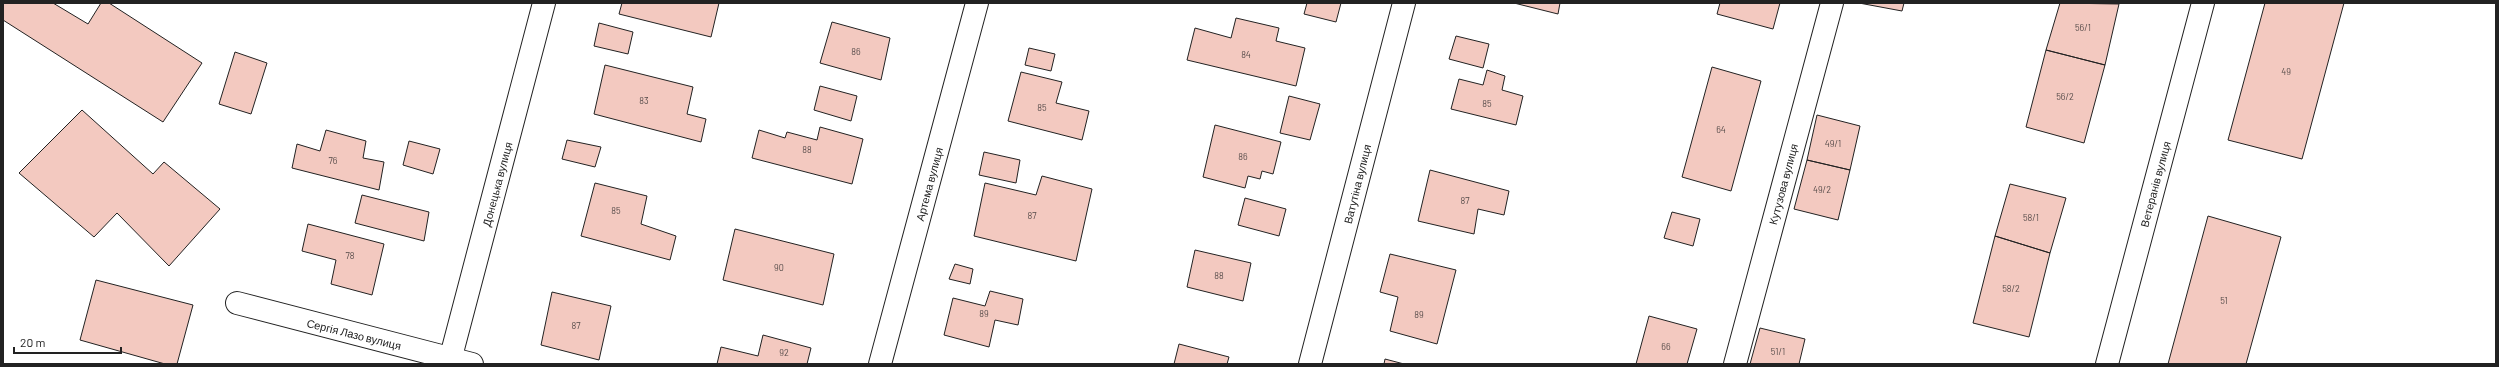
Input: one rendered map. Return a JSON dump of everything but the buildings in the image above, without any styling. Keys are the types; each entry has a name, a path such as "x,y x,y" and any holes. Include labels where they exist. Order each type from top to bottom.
{"street":[{"name":"Донецька вулиця","path":"457,362 544,3"},
{"name":"Артема вулиця","path":"880,364 977,3"},
{"name":"Ватутіна вулиця","path":"1310,364 1404,3"},
{"name":"Кутузова вулиця","path":"1735,364 1832,3"},
{"name":"Ветеранів вулиця","path":"2107,364 2203,3"},
{"name":"Сергія Лазо вулиця","path":"237,303 457,362"}]}
